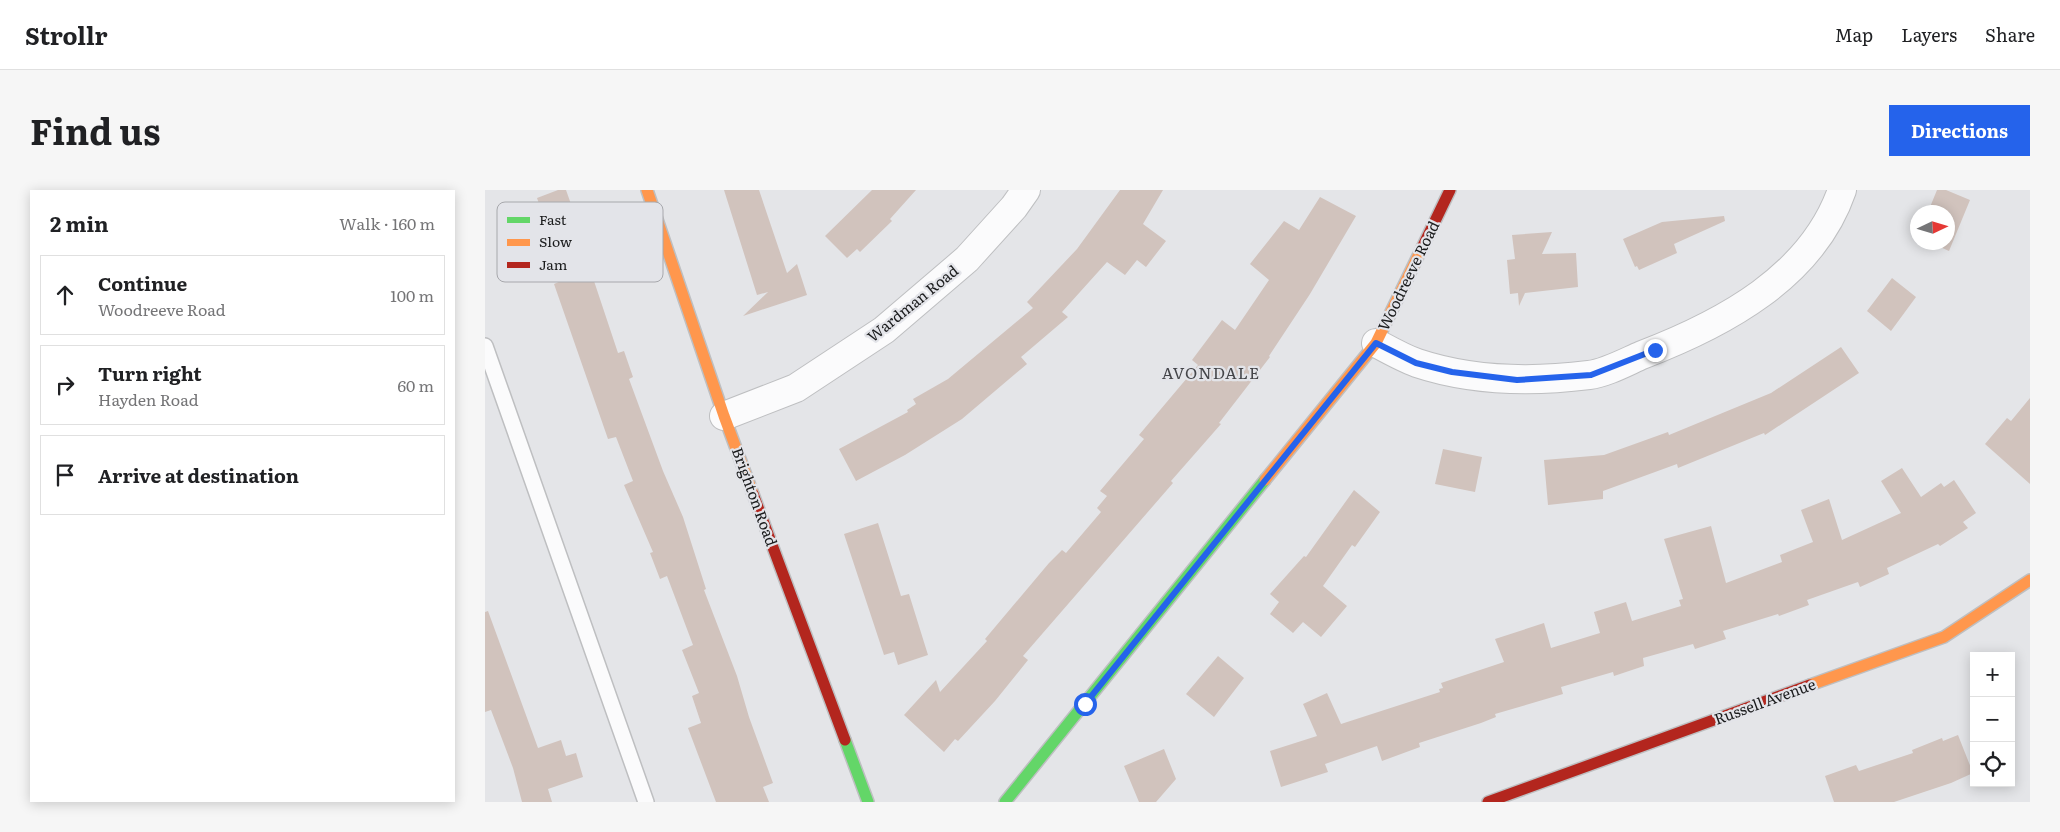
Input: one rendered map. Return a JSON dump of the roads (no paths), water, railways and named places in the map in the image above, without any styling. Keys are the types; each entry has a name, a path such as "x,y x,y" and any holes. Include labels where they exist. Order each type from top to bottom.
{"street":[{"name":"Brighton Road","path":"647,190 651,202"},
{"name":"Wardman Road","path":"724,416 795,388 884,330 967,259 1027,190"},
{"name":"Woodreeve Road","path":"1005,802 1376,343 1450,190"},
{"path":"1376,343 1416,363 1452,372 1517,380 1591,375 1655,350 1725,318 1790,271 1834,213 1842,190"},
{"name":"Brighton Road","path":"663,237 724,416 868,802"},
{"name":"Russell Avenue","path":"1488,802 1944,637 2030,580"}],"lane":[{"path":"485,346 646,802"}],"district":[{"name":"AVONDALE","path":"1211,373"}]}
